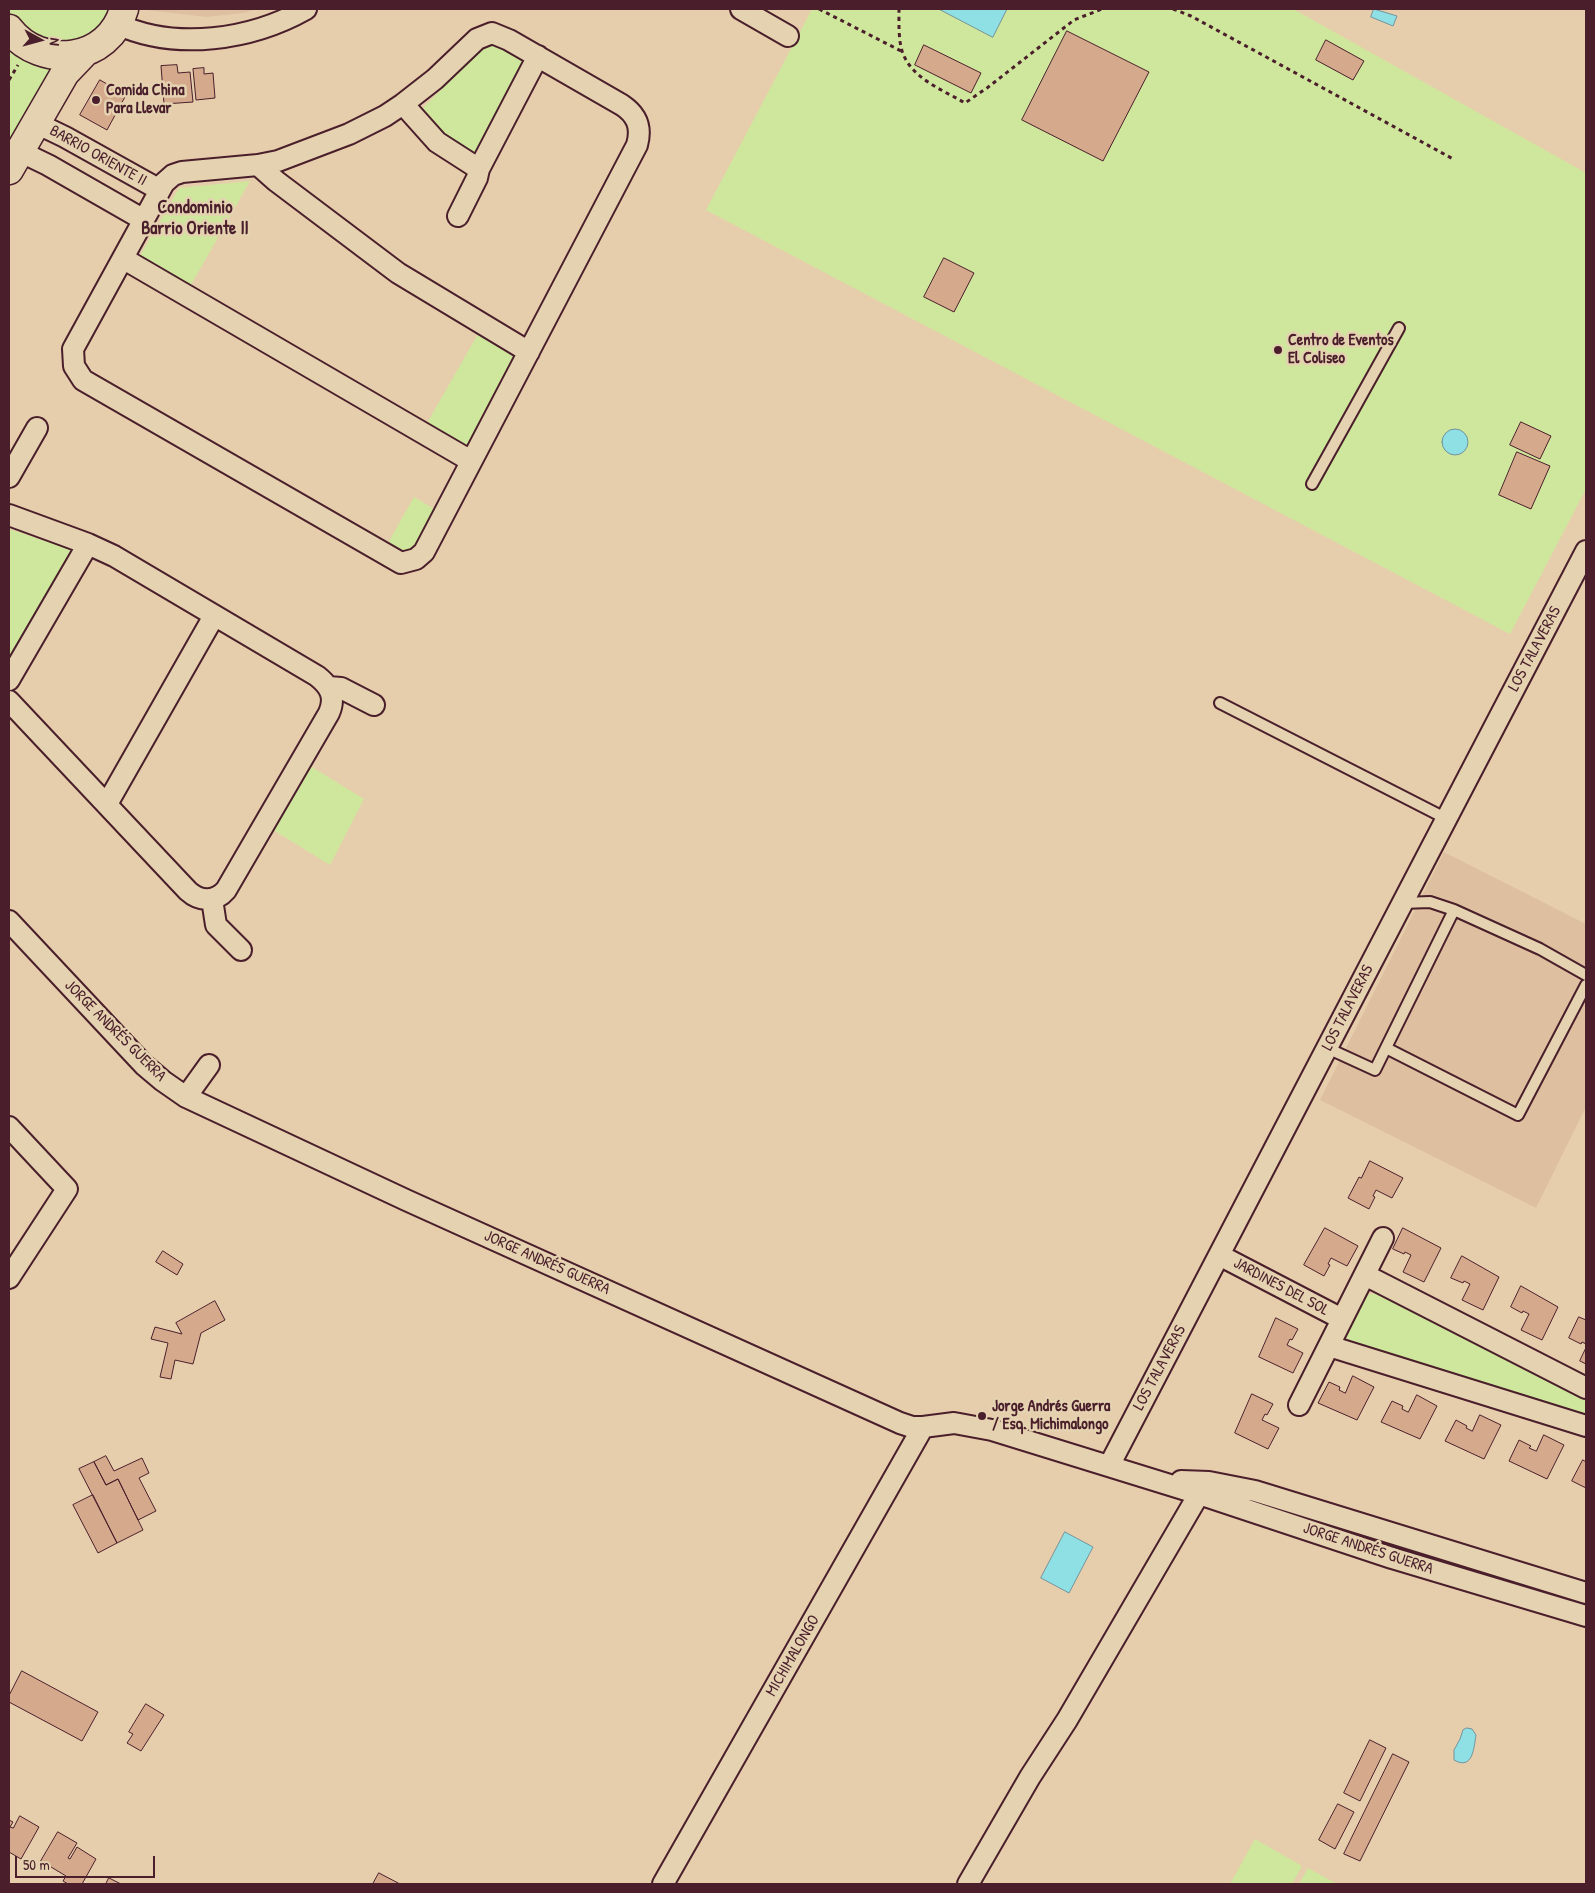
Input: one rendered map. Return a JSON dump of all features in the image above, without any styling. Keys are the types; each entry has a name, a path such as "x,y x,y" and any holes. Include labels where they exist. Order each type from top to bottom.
{"street":[{"path":"14,161 64,73 85,52 107,38 120,16 142,34 189,39 210,38 254,30 276,23 306,9"},
{"path":"741,9 788,36"},
{"path":"9,28 21,42 46,54 66,56 85,52"},
{"path":"496,34 538,56 629,110 638,122 637,145 424,552 419,556 410,562 401,564 378,552 82,380 74,366 73,349 124,259 160,190 168,179 182,172 258,165 286,158 336,140 385,116 403,104 435,79 482,36 496,34"},
{"path":"458,216 477,178 479,169 538,56"},
{"path":"403,104 437,142 479,169"},
{"name":"BARRIO ORIENTE II","path":"36,123 160,190"},
{"path":"48,164 61,159 66,153 68,147 65,137"},
{"name":"BARRIO ORIENTE II","path":"14,161 48,164 144,220"},
{"path":"258,165 276,181 398,273 529,352"},
{"path":"124,259 471,461"},
{"path":"9,477 37,428"},
{"path":"9,515 88,544 114,556 316,676 329,687 341,688 374,705"},
{"path":"9,680 88,544"},
{"name":"LOS TALAVERAS","path":"1109,1466 1586,551"},
{"path":"107,804 214,616"},
{"path":"9,701 192,895 204,899 212,899 220,897 226,890 329,713 332,699 329,687"},
{"path":"212,899 216,925 241,950"},
{"name":"JORGE ANDRÉS GUERRA","path":"9,921 144,1065 162,1081 186,1097 415,1204 900,1422 912,1427 954,1423 992,1430 1199,1494 1392,1558 1586,1616"},
{"path":"186,1097 209,1066"},
{"path":"9,1127 67,1188 9,1278"},
{"path":"1299,1405 1383,1238"},
{"name":"JARDINES DEL SOL","path":"1219,1255 1342,1319"},
{"path":"1364,1275 1586,1388"},
{"path":"1329,1346 1586,1426"},
{"name":"MICHIMALONGO","path":"663,1884 923,1427"},
{"name":"JORGE ANDRÉS GUERRA","path":"1152,1479 1209,1482 1255,1491 1586,1593"},
{"path":"968,1884 1030,1777 1067,1720 1199,1494"}],"lane":[{"path":"1312,484 1399,328"},
{"path":"1220,703 1447,819"},
{"path":"1402,903 1430,902 1454,910 1540,949 1586,975"},
{"path":"1327,1048 1375,1070 1454,910"},
{"path":"1386,1048 1518,1115 1586,985"}],"path":[{"path":"819,9 903,52"},
{"path":"899,9 903,55 919,78 965,103 1074,20 1102,9"},
{"path":"1173,9 1191,16 1456,160"}],"shaded area":[{"path":"147,9 258,9 243,13 206,17"},
{"path":"1444,852 1586,924 1586,1107 1536,1208 1320,1100"}],"green space":[{"path":"9,9 111,9 92,33 66,42 54,42 32,35 22,28 14,20"},
{"name":"Centro de Eventos El Coliseo","path":"812,9 1293,9 1586,173 1586,489 1510,634 706,210"},
{"path":"9,35 53,68 9,145"},
{"path":"495,44 530,60 479,158 450,139 423,108 482,48"},
{"path":"250,181 191,285 140,256 179,188"},
{"path":"478,334 521,359 470,447 427,423"},
{"path":"414,497 439,512 411,554 384,550"},
{"path":"9,529 72,550 9,656"},
{"path":"307,764 364,799 330,865 270,828"},
{"path":"1379,1293 1586,1397 1586,1421 1353,1348 1346,1338 1366,1295"},
{"path":"1255,1839 1302,1866 1292,1884 1230,1884"},
{"path":"1308,1868 1337,1884 1299,1884"}],"water":[{"path":"939,9 1007,9 993,37"},
{"path":"1374,9 1397,16 1393,26 1371,17"},
{"path":"1455,429 1464,433 1468,442 1464,451 1455,455 1446,451 1442,442 1446,433"},
{"path":"1065,1532 1093,1547 1069,1593 1041,1578"},
{"path":"1467,1728 1472,1729 1476,1735 1474,1746 1469,1760 1460,1763 1454,1760 1454,1750 1463,1730"}],"building":[{"path":"1067,31 1149,72 1103,161 1022,120"},
{"path":"1326,40 1364,61 1353,80 1316,60"},
{"path":"924,45 981,73 971,93 915,65"},
{"path":"177,65 178,73 190,72 193,102 164,104 161,66"},
{"path":"204,68 204,74 213,73 215,98 196,100 193,69"},
{"path":"100,80 126,95 107,130 80,115"},
{"path":"944,258 974,273 954,312 924,297"},
{"path":"1521,422 1551,436 1540,459 1510,445"},
{"path":"1517,452 1550,466 1531,509 1499,495"},
{"path":"1370,1161 1403,1178 1392,1198 1376,1190 1369,1209 1348,1198"},
{"path":"1325,1228 1358,1246 1347,1266 1331,1258 1328,1264 1330,1265 1324,1276 1304,1265"},
{"path":"1403,1228 1441,1248 1424,1282 1403,1272 1411,1255 1393,1249"},
{"path":"163,1251 183,1264 177,1275 156,1262"},
{"path":"1462,1256 1499,1277 1483,1310 1462,1300 1470,1284 1451,1278"},
{"path":"1521,1286 1558,1307 1542,1340 1521,1330 1529,1314 1523,1311 1522,1313 1511,1307"},
{"path":"215,1301 225,1320 201,1333 193,1364 175,1360 171,1379 160,1377 168,1343 151,1339 155,1327 182,1334 176,1323"},
{"path":"1579,1317 1586,1320 1586,1344 1582,1342 1581,1344 1569,1338"},
{"path":"1276,1318 1298,1329 1287,1345 1303,1353 1293,1373 1259,1357"},
{"path":"1586,1348 1586,1364 1580,1361"},
{"path":"1353,1376 1374,1387 1357,1420 1318,1403 1329,1382 1340,1387 1339,1390 1345,1393"},
{"path":"1252,1394 1273,1404 1262,1420 1279,1428 1268,1449 1235,1433"},
{"path":"1417,1395 1437,1406 1420,1439 1381,1422 1392,1401 1403,1406 1402,1409 1408,1412"},
{"path":"1480,1415 1501,1425 1484,1459 1445,1441 1456,1420 1472,1431"},
{"path":"1544,1435 1564,1445 1547,1479 1509,1461 1519,1440 1536,1451"},
{"path":"106,1456 114,1471 142,1458 149,1473 139,1478 156,1511 138,1520 118,1479 106,1485 94,1462"},
{"path":"1583,1460 1586,1462 1586,1488 1572,1481"},
{"path":"94,1462 106,1485 118,1479 143,1530 117,1543 79,1469"},
{"path":"93,1495 117,1543 98,1553 73,1505"},
{"path":"22,1671 98,1712 82,1741 9,1702 9,1696"},
{"path":"146,1704 164,1715 141,1751 127,1743 133,1734 129,1732"},
{"path":"1370,1740 1386,1748 1360,1801 1344,1793"},
{"path":"1393,1754 1409,1762 1360,1861 1344,1854"},
{"path":"1338,1804 1354,1812 1335,1849 1319,1840"},
{"path":"20,1816 39,1827 21,1859 9,1852 9,1820 13,1822 10,1827 13,1828"},
{"path":"58,1832 77,1843 68,1858 70,1859 77,1847 96,1859 82,1884 68,1884 63,1881 66,1876 41,1861"},
{"path":"379,1873 400,1884 373,1884"},
{"path":"109,1878 121,1884 106,1884"}],"place":[{"name":"Comida China Para Llevar","path":"96,100"},
{"name":"Centro de Eventos El Coliseo","path":"1278,350"},
{"name":"Jorge Andrés Guerra / Esq. Michimalongo","path":"982,1416"}],"district":[{"name":"Condominio Barrio Oriente II","path":"195,218"}]}
